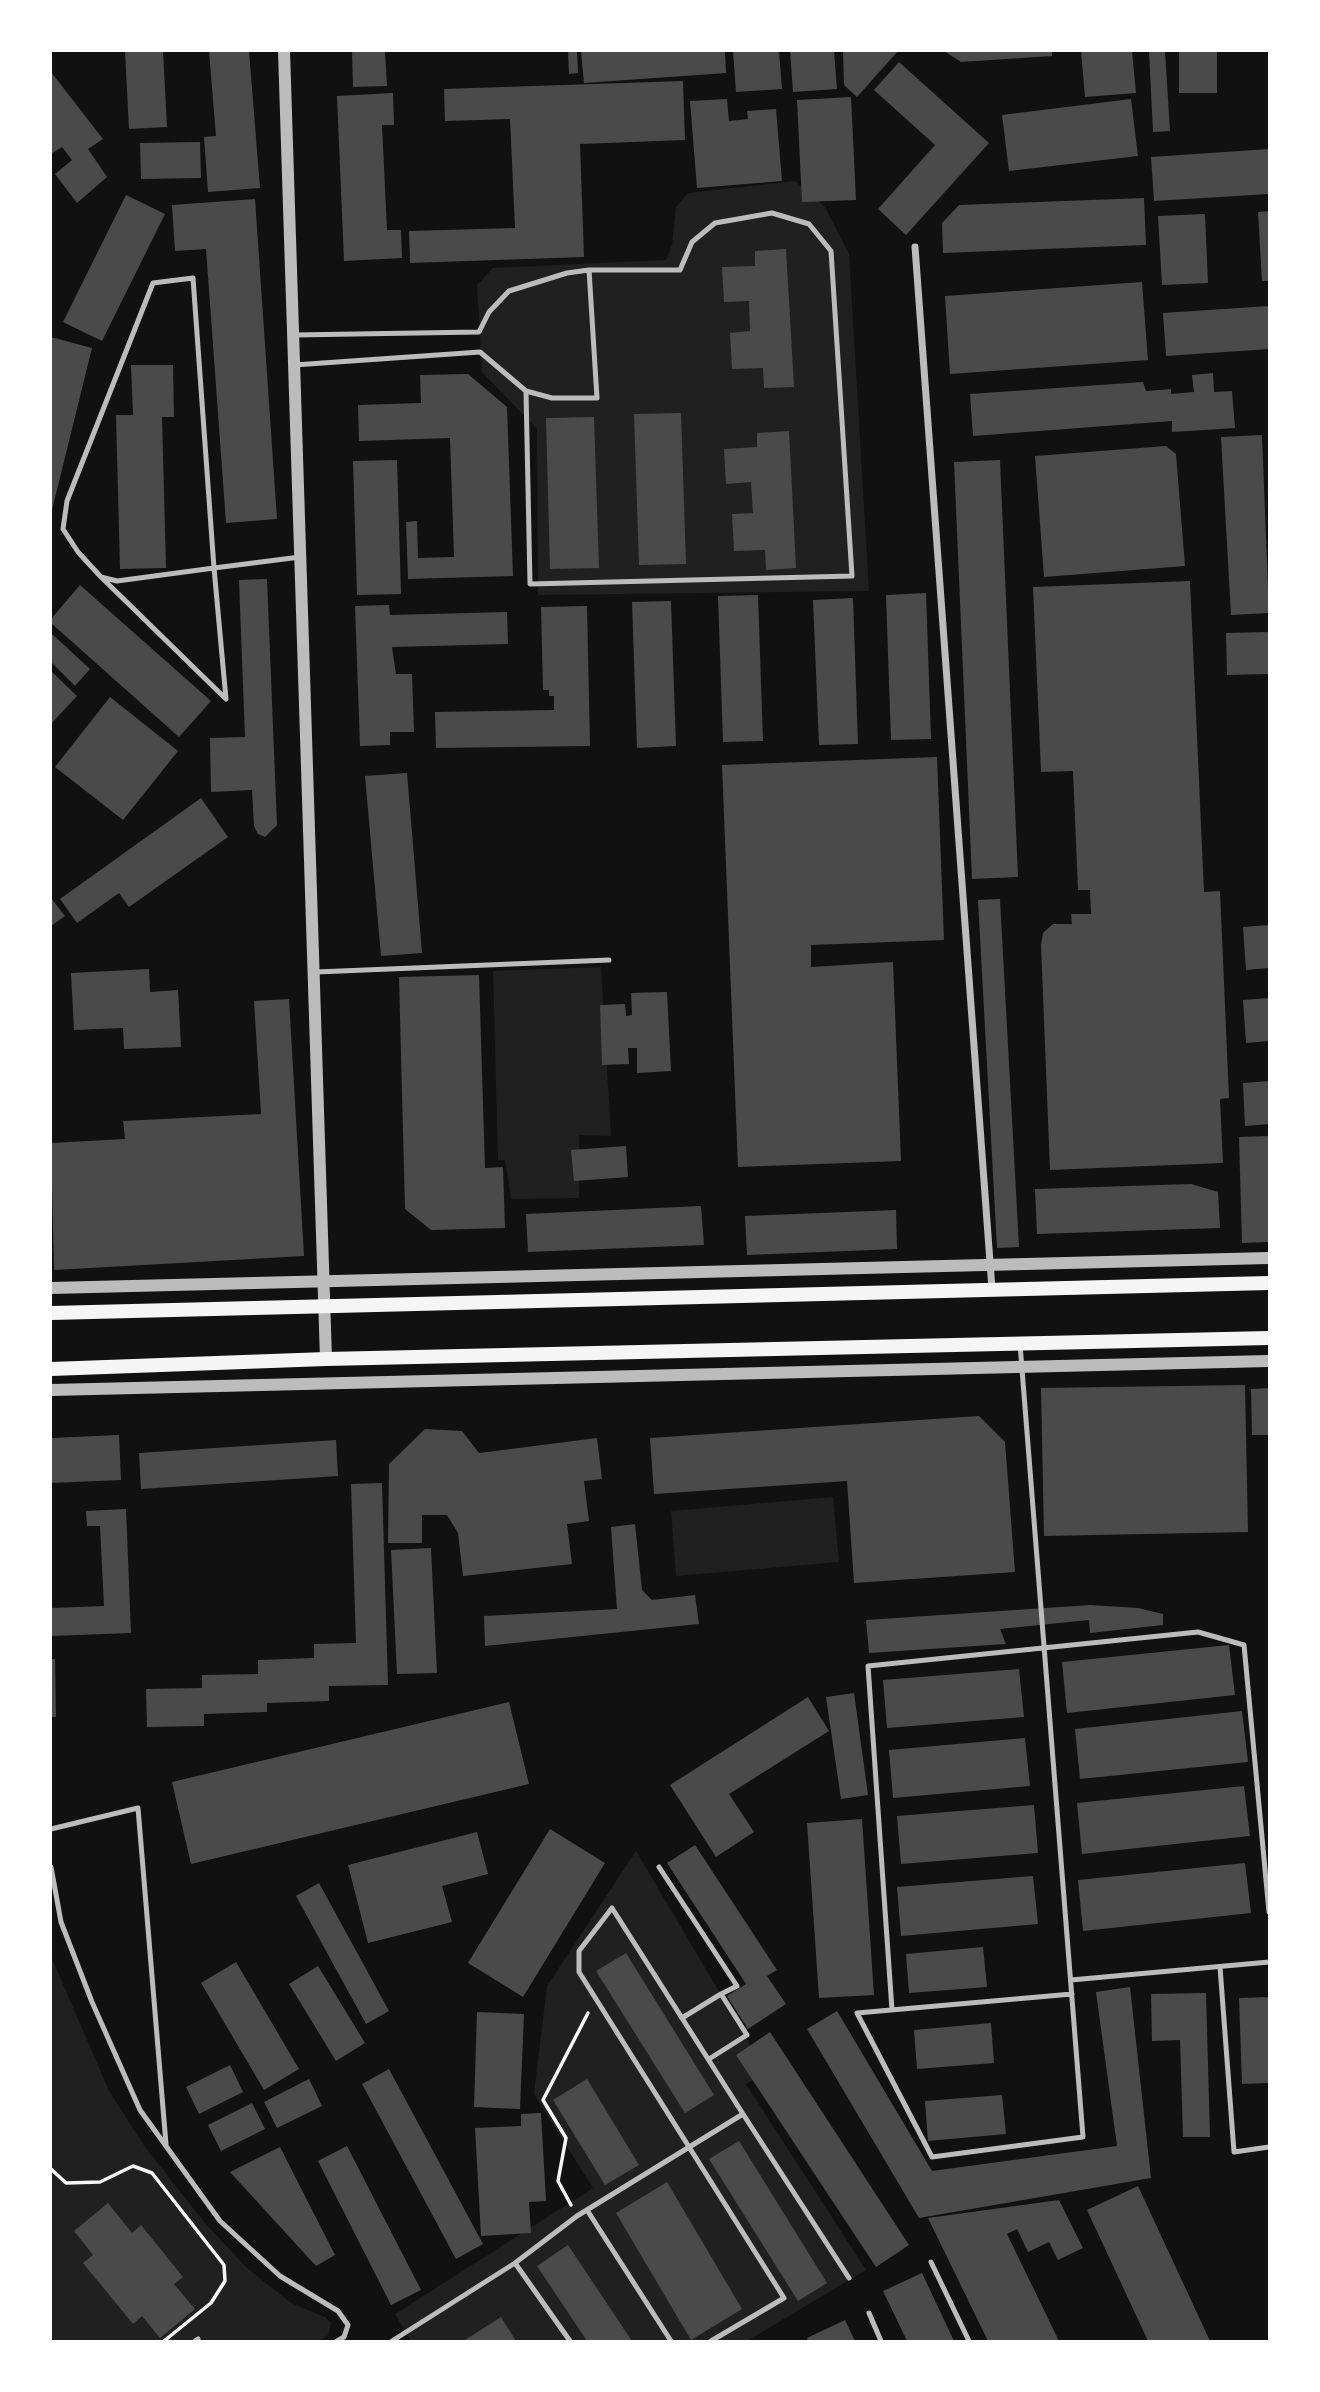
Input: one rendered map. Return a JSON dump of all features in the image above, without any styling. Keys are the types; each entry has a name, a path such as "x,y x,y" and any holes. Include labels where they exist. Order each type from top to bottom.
{"main road":[{"path":"51,1313 323,1304 1269,1283"},
{"path":"51,1369 326,1359 1269,1338"}],"street":[{"path":"284,51 326,1359"},
{"path":"915,247 992,1289"},
{"path":"51,1288 1269,1258"},
{"path":"51,1390 1022,1369 1269,1361"}],"lane":[{"path":"293,335 479,332 489,312 509,291 567,273 680,270 692,242 715,223 772,213 809,224 831,251 852,576 530,584 526,391"},
{"path":"294,365 480,352 526,391 552,398 597,398 589,271"},
{"path":"192,278 226,699 101,577 78,552 63,528 67,501 153,284 192,278"},
{"path":"101,577 117,581 300,557"},
{"path":"312,972 610,960"},
{"path":"1020,1344 1071,1980 1083,2137 932,2157 857,2013 1072,1994"},
{"path":"892,2010 868,1666 1198,1632 1244,1645 1269,1912"},
{"path":"51,1829 138,1808 166,2146"},
{"path":"51,1867 61,1922 92,2002 140,2109 220,2221 280,2276 338,2311 348,2325 344,2337 337,2341"},
{"path":"659,1867 737,1986 682,2018"},
{"path":"711,2341 784,2298 579,1972 579,1951 612,1908 849,2278"},
{"path":"1071,1980 1269,1962"},
{"path":"1220,1967 1234,2152 1269,2147"},
{"path":"709,2059 747,2035 721,1994"},
{"path":"392,2341 515,2263 577,2216 743,2114"},
{"path":"587,2210 671,2341"},
{"path":"931,2262 969,2341"},
{"path":"515,2263 570,2341"},
{"path":"869,2313 881,2341"}],"path":[{"path":"577,2216 558,2181 566,2138 543,2100 596,1999"},
{"path":"51,2169 66,2183 100,2182 133,2166 152,2173 224,2265 225,2281 211,2302 164,2341"}],"shaded area":[{"path":"795,181 825,207 849,254 869,591 538,595 537,429 482,372 477,285 493,268 666,260 672,245 676,207 688,193"},
{"path":"601,967 611,1136 579,1135 579,1198 511,1199 505,1160 498,1160 493,971"},
{"path":"833,1497 839,1562 676,1576 671,1511"},
{"path":"636,1851 766,2071 746,2084 866,2270 747,2341 411,2341 395,2314 593,2188 534,2094 547,1986"},
{"path":"51,1956 109,2091 145,2147 205,2223 247,2268 291,2303 325,2317 331,2323 328,2335 319,2341 51,2341"}],"building":[{"path":"125,51 163,51 167,127 129,129"},
{"path":"209,51 249,51 260,188 208,192 204,137 216,136"},
{"path":"352,51 385,51 387,86 353,87"},
{"path":"568,51 577,51 578,73 569,74"},
{"path":"581,51 725,51 726,73 584,83"},
{"path":"733,51 779,51 782,89 736,92"},
{"path":"790,51 834,51 837,89 793,92"},
{"path":"843,51 898,51 857,97 844,85"},
{"path":"944,51 1052,51 1052,56 961,62"},
{"path":"1081,51 1132,51 1136,93 1085,97"},
{"path":"1149,51 1165,51 1170,131 1153,132"},
{"path":"1179,51 1217,51 1217,93 1179,93"},
{"path":"899,62 989,143 906,235 878,209 935,145 874,90"},
{"path":"51,72 103,139 88,149 107,177 77,203 55,174 72,160 62,147 51,154"},
{"path":"683,81 685,140 580,144 584,257 410,263 409,231 515,228 510,119 445,121 444,89"},
{"path":"393,93 394,125 382,125 387,230 401,230 402,258 344,261 337,96"},
{"path":"851,97 856,200 802,202 797,100"},
{"path":"727,99 729,121 748,119 747,111 776,109 782,181 697,188 690,101"},
{"path":"1131,99 1138,156 1009,171 1002,115"},
{"path":"200,142 201,178 141,179 140,143"},
{"path":"1269,149 1269,194 1154,201 1151,157"},
{"path":"126,195 165,214 102,341 63,322"},
{"path":"1144,198 1146,245 943,253 942,223 959,205"},
{"path":"255,199 277,519 226,523 206,249 175,251 172,205"},
{"path":"1269,211 1269,281 1262,281 1258,212"},
{"path":"1205,214 1208,283 1162,285 1158,216"},
{"path":"786,249 794,387 764,388 763,368 732,369 730,333 750,331 749,301 724,302 722,267 755,266 755,251"},
{"path":"1142,282 1148,360 950,374 945,296"},
{"path":"1269,306 1269,349 1166,356 1163,313"},
{"path":"51,337 92,348 52,510 51,510"},
{"path":"131,365 173,365 174,417 162,417 166,568 120,569 116,415 133,415"},
{"path":"1213,373 1214,392 1232,391 1235,428 1172,432 1172,421 973,436 970,394 1143,382 1146,391 1171,389 1171,394 1194,392 1192,375"},
{"path":"468,374 507,407 513,576 408,579 406,522 417,521 418,558 454,557 450,438 359,441 358,405 421,403 420,375"},
{"path":"681,413 686,564 639,565 634,414"},
{"path":"594,417 599,568 550,569 546,418"},
{"path":"789,431 796,568 766,570 765,550 734,551 732,514 753,513 751,482 726,484 724,449 757,447 757,433"},
{"path":"1262,435 1269,613 1231,615 1221,437"},
{"path":"1166,446 1176,454 1185,566 1044,577 1035,456"},
{"path":"397,460 401,594 357,595 353,461"},
{"path":"1000,460 1018,877 972,879 954,462"},
{"path":"267,579 277,825 265,837 258,834 254,826 252,790 211,792 210,738 245,737 239,580"},
{"path":"1190,581 1204,892 1220,891 1229,1098 1220,1099 1223,1163 1050,1170 1041,945 1043,933 1053,924 1072,924 1071,914 1091,914 1090,890 1078,890 1073,771 1041,772 1033,587"},
{"path":"80,585 211,701 179,737 51,623 51,619"},
{"path":"926,593 931,739 891,740 886,595"},
{"path":"758,595 763,741 723,742 718,596"},
{"path":"853,598 858,744 819,745 813,600"},
{"path":"671,601 676,746 637,748 632,602"},
{"path":"389,605 390,615 507,612 508,644 392,647 396,674 412,674 414,732 390,732 390,745 360,746 355,606"},
{"path":"587,606 590,746 436,748 435,712 554,710 554,696 549,696 549,690 543,690 541,607"},
{"path":"1269,632 1269,674 1227,675 1226,633"},
{"path":"51,633 90,669 75,686 51,662"},
{"path":"51,671 77,696 51,724"},
{"path":"110,697 178,751 123,820 55,767"},
{"path":"937,757 944,940 811,945 811,967 893,962 901,1161 738,1167 722,765"},
{"path":"407,773 422,953 381,956 365,776"},
{"path":"201,798 228,837 129,907 119,893 77,923 60,899"},
{"path":"51,898 65,916 51,926"},
{"path":"1000,899 1019,1247 997,1248 978,900"},
{"path":"1269,925 1269,968 1246,970 1243,927"},
{"path":"149,969 150,992 178,990 181,1047 124,1049 123,1028 74,1030 71,973"},
{"path":"479,975 485,1168 503,1167 505,1228 431,1230 405,1209 399,977"},
{"path":"667,992 671,1071 637,1073 637,1048 628,1048 629,1064 602,1065 600,1005 625,1004 626,1016 632,1015 631,993"},
{"path":"1269,998 1269,1041 1246,1043 1243,1000"},
{"path":"289,999 304,1256 54,1270 51,1143 125,1139 123,1121 261,1114 254,1001"},
{"path":"1269,1081 1269,1124 1245,1126 1243,1083"},
{"path":"1269,1136 1269,1242 1242,1243 1239,1137"},
{"path":"626,1146 628,1177 574,1181 571,1150"},
{"path":"1191,1184 1218,1192 1220,1228 1037,1234 1035,1189"},
{"path":"701,1206 704,1245 528,1252 526,1214"},
{"path":"896,1210 897,1249 747,1255 745,1216"},
{"path":"1245,1385 1248,1532 1044,1536 1041,1388"},
{"path":"1269,1388 1269,1435 1252,1435 1251,1389"},
{"path":"979,1416 1005,1442 1015,1572 854,1583 847,1481 654,1494 650,1438"},
{"path":"425,1429 462,1431 479,1453 597,1438 602,1479 584,1481 589,1521 567,1524 572,1564 463,1576 458,1533 447,1515 422,1515 422,1543 388,1543 389,1464"},
{"path":"119,1435 121,1480 51,1483 51,1438"},
{"path":"336,1440 338,1476 141,1489 139,1453"},
{"path":"382,1483 388,1685 329,1686 329,1701 267,1703 267,1712 204,1714 204,1726 147,1727 146,1689 202,1688 202,1675 258,1674 258,1660 314,1658 314,1644 356,1643 351,1484"},
{"path":"126,1509 131,1633 51,1636 51,1608 104,1606 100,1526 87,1526 86,1511"},
{"path":"635,1524 642,1590 652,1600 695,1595 699,1624 485,1646 484,1616 617,1609 611,1527"},
{"path":"431,1548 437,1673 397,1674 391,1550"},
{"path":"1090,1605 1138,1608 1163,1614 1163,1625 1090,1633 1089,1620 1000,1629 1006,1644 869,1653 866,1620"},
{"path":"1229,1645 1235,1695 1067,1713 1062,1662"},
{"path":"51,1659 55,1659 56,1717 51,1717"},
{"path":"1019,1669 1024,1717 887,1728 883,1680"},
{"path":"854,1693 868,1795 841,1799 826,1697"},
{"path":"808,1697 829,1731 729,1794 754,1832 716,1857 670,1785"},
{"path":"509,1702 529,1784 191,1864 172,1782"},
{"path":"1242,1711 1248,1762 1080,1779 1075,1729"},
{"path":"1025,1738 1030,1786 893,1798 889,1750"},
{"path":"1244,1786 1250,1836 1082,1854 1077,1803"},
{"path":"1034,1805 1038,1853 901,1864 897,1816"},
{"path":"862,1819 874,1995 819,1998 807,1823"},
{"path":"550,1829 605,1863 523,1997 468,1963"},
{"path":"477,1832 488,1874 442,1886 452,1922 368,1943 348,1865"},
{"path":"695,1845 777,1970 767,1976 786,2004 748,2029 727,1996 746,1984 667,1863"},
{"path":"1245,1863 1251,1913 1083,1931 1078,1880"},
{"path":"1033,1876 1038,1924 901,1936 897,1887"},
{"path":"319,1883 389,2011 366,2024 296,1896"},
{"path":"983,1947 987,1987 909,1993 906,1954"},
{"path":"626,1953 714,2095 685,2113 596,1971"},
{"path":"236,1962 299,2069 264,2090 201,1983"},
{"path":"318,1966 365,2043 336,2061 289,1984"},
{"path":"1130,1987 1151,2178 919,2218 807,2029 837,2011 932,2171 1117,2146 1096,1992"},
{"path":"1206,1993 1210,2137 1183,2137 1180,2040 1152,2041 1151,1994"},
{"path":"1269,1997 1269,2083 1242,2084 1239,1998"},
{"path":"477,2012 524,2014 520,2109 474,2107"},
{"path":"991,2023 994,2063 917,2069 914,2030"},
{"path":"770,2032 909,2245 876,2267 736,2055"},
{"path":"230,2065 243,2092 199,2114 186,2087"},
{"path":"389,2069 483,2244 456,2259 362,2084"},
{"path":"309,2079 322,2106 277,2128 264,2102"},
{"path":"587,2079 639,2165 605,2185 553,2100"},
{"path":"1002,2095 1006,2134 928,2141 925,2101"},
{"path":"252,2103 265,2129 221,2151 208,2125"},
{"path":"541,2113 546,2201 529,2202 531,2233 481,2236 475,2128 521,2126 521,2114"},
{"path":"739,2141 827,2283 798,2301 709,2159"},
{"path":"347,2146 421,2290 391,2305 318,2161"},
{"path":"280,2147 335,2255 316,2266 230,2172"},
{"path":"667,2182 742,2309 691,2340 616,2213"},
{"path":"1138,2186 1210,2341 1148,2341 1087,2210"},
{"path":"1059,2200 1083,2248 1058,2260 1049,2242 1028,2252 1017,2229 1007,2234 1059,2341 988,2341 928,2218"},
{"path":"108,2203 132,2233 141,2225 183,2277 174,2284 195,2309 160,2338 142,2316 133,2324 83,2263 93,2255 74,2231"},
{"path":"568,2245 632,2341 587,2341 537,2266"},
{"path":"922,2273 954,2341 907,2341 883,2291"},
{"path":"501,2317 516,2341 465,2340"},
{"path":"845,2320 855,2341 808,2341 807,2338"}]}
